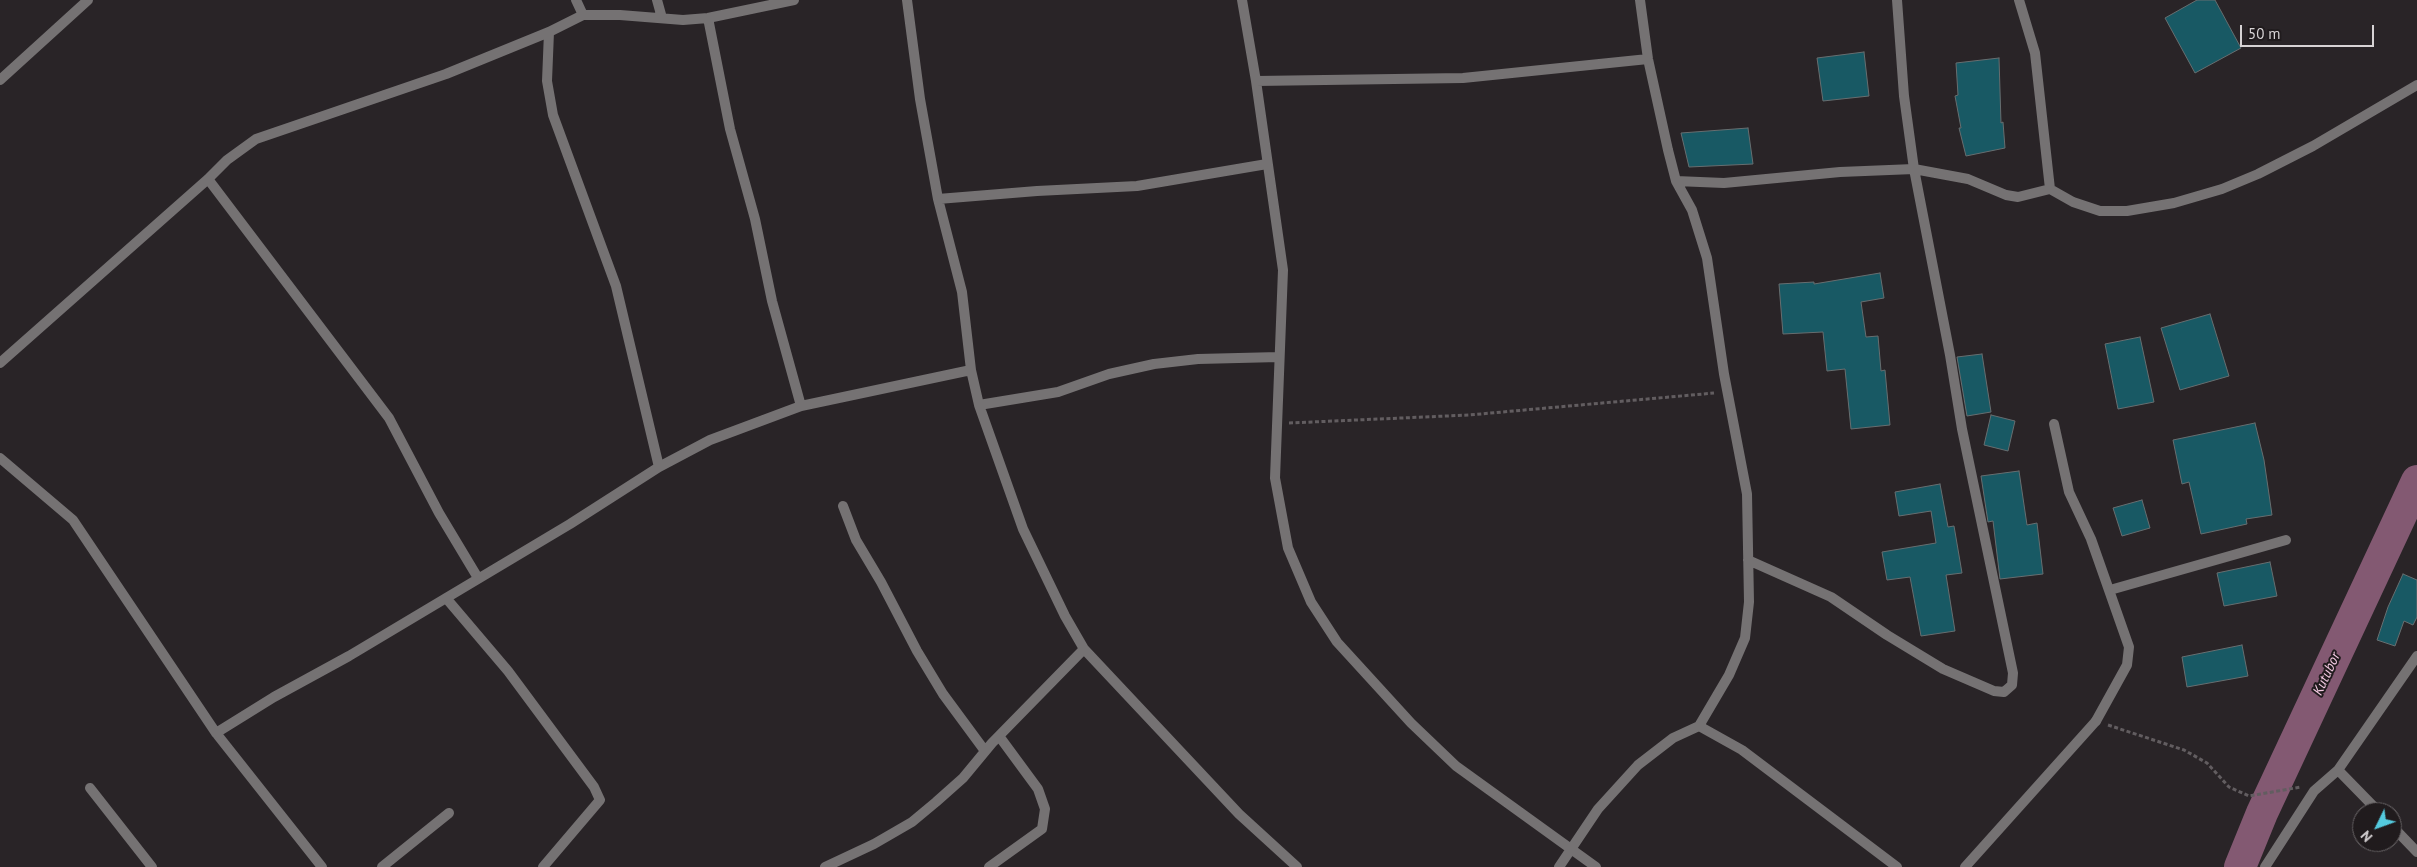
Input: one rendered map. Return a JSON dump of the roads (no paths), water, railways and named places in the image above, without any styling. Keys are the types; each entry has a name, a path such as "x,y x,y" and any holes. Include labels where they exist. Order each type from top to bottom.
{"street":[{"path":"0,80 88,0"},
{"path":"576,0 583,15"},
{"path":"657,0 662,18"},
{"path":"0,363 227,160 256,138 446,74 549,32 583,15 683,20 708,18 794,0"},
{"path":"907,0 920,99 938,199 962,292 971,370 978,405 1023,530 1065,616 1084,649 1239,814 1297,867"},
{"path":"1242,0 1256,82 1283,270 1275,478 1288,548 1311,602 1337,642 1411,723 1456,766 1596,867"},
{"path":"1559,867 1598,809 1638,765 1673,738 1699,726 1729,675 1745,638 1749,602 1747,494 1728,392 1708,258 1692,210 1676,180 1657,105 1648,59 1640,0"},
{"path":"1748,560 1831,597 1887,635 1943,669 1994,691 2004,692 2012,685 2013,674 1962,428 1950,355 1914,169 1904,96 1897,0"},
{"path":"2019,0 2035,52 2050,189"},
{"path":"708,18 730,129 755,219 772,301 801,406"},
{"path":"549,32 547,81 553,115 616,286 658,467"},
{"path":"1256,82 1463,78 1648,59"},
{"path":"1676,180 1724,183 1840,172 1914,169 1968,179 2006,195 2018,197 2050,189 2073,202 2100,211 2127,211 2174,203 2222,189 2258,174 2313,146 2417,85"},
{"path":"938,199 1137,186 1267,164"},
{"path":"208,179 390,418 439,513 478,578"},
{"path":"978,405 1058,392 1109,374 1154,364 1198,359 1279,357"},
{"path":"216,733 274,697 349,656 570,524 658,467 710,440 801,406 971,370"},
{"path":"1965,867 2096,721 2127,665 2129,647 2092,539 2069,492 2054,424"},
{"path":"0,458 73,520 216,733 322,867"},
{"path":"843,506 856,540 882,582 917,652 942,694 985,751"},
{"path":"2110,590 2286,540"},
{"path":"446,598 508,671 594,787 600,800 543,867"},
{"path":"825,867 874,844 912,822 963,778 999,736 1084,649"},
{"path":"2265,867 2314,791 2338,770 2417,656"},
{"path":"1699,726 1742,750 1897,867"},
{"path":"989,867 1042,829 1045,809 1038,789 999,736"},
{"path":"2338,770 2369,802"},
{"path":"90,788 152,867"},
{"path":"382,867 449,813"},
{"path":"2402,836 2417,852"}],"waterway":[{"name":"Kutubor","path":"2240,867 2262,813 2417,481"}]}
